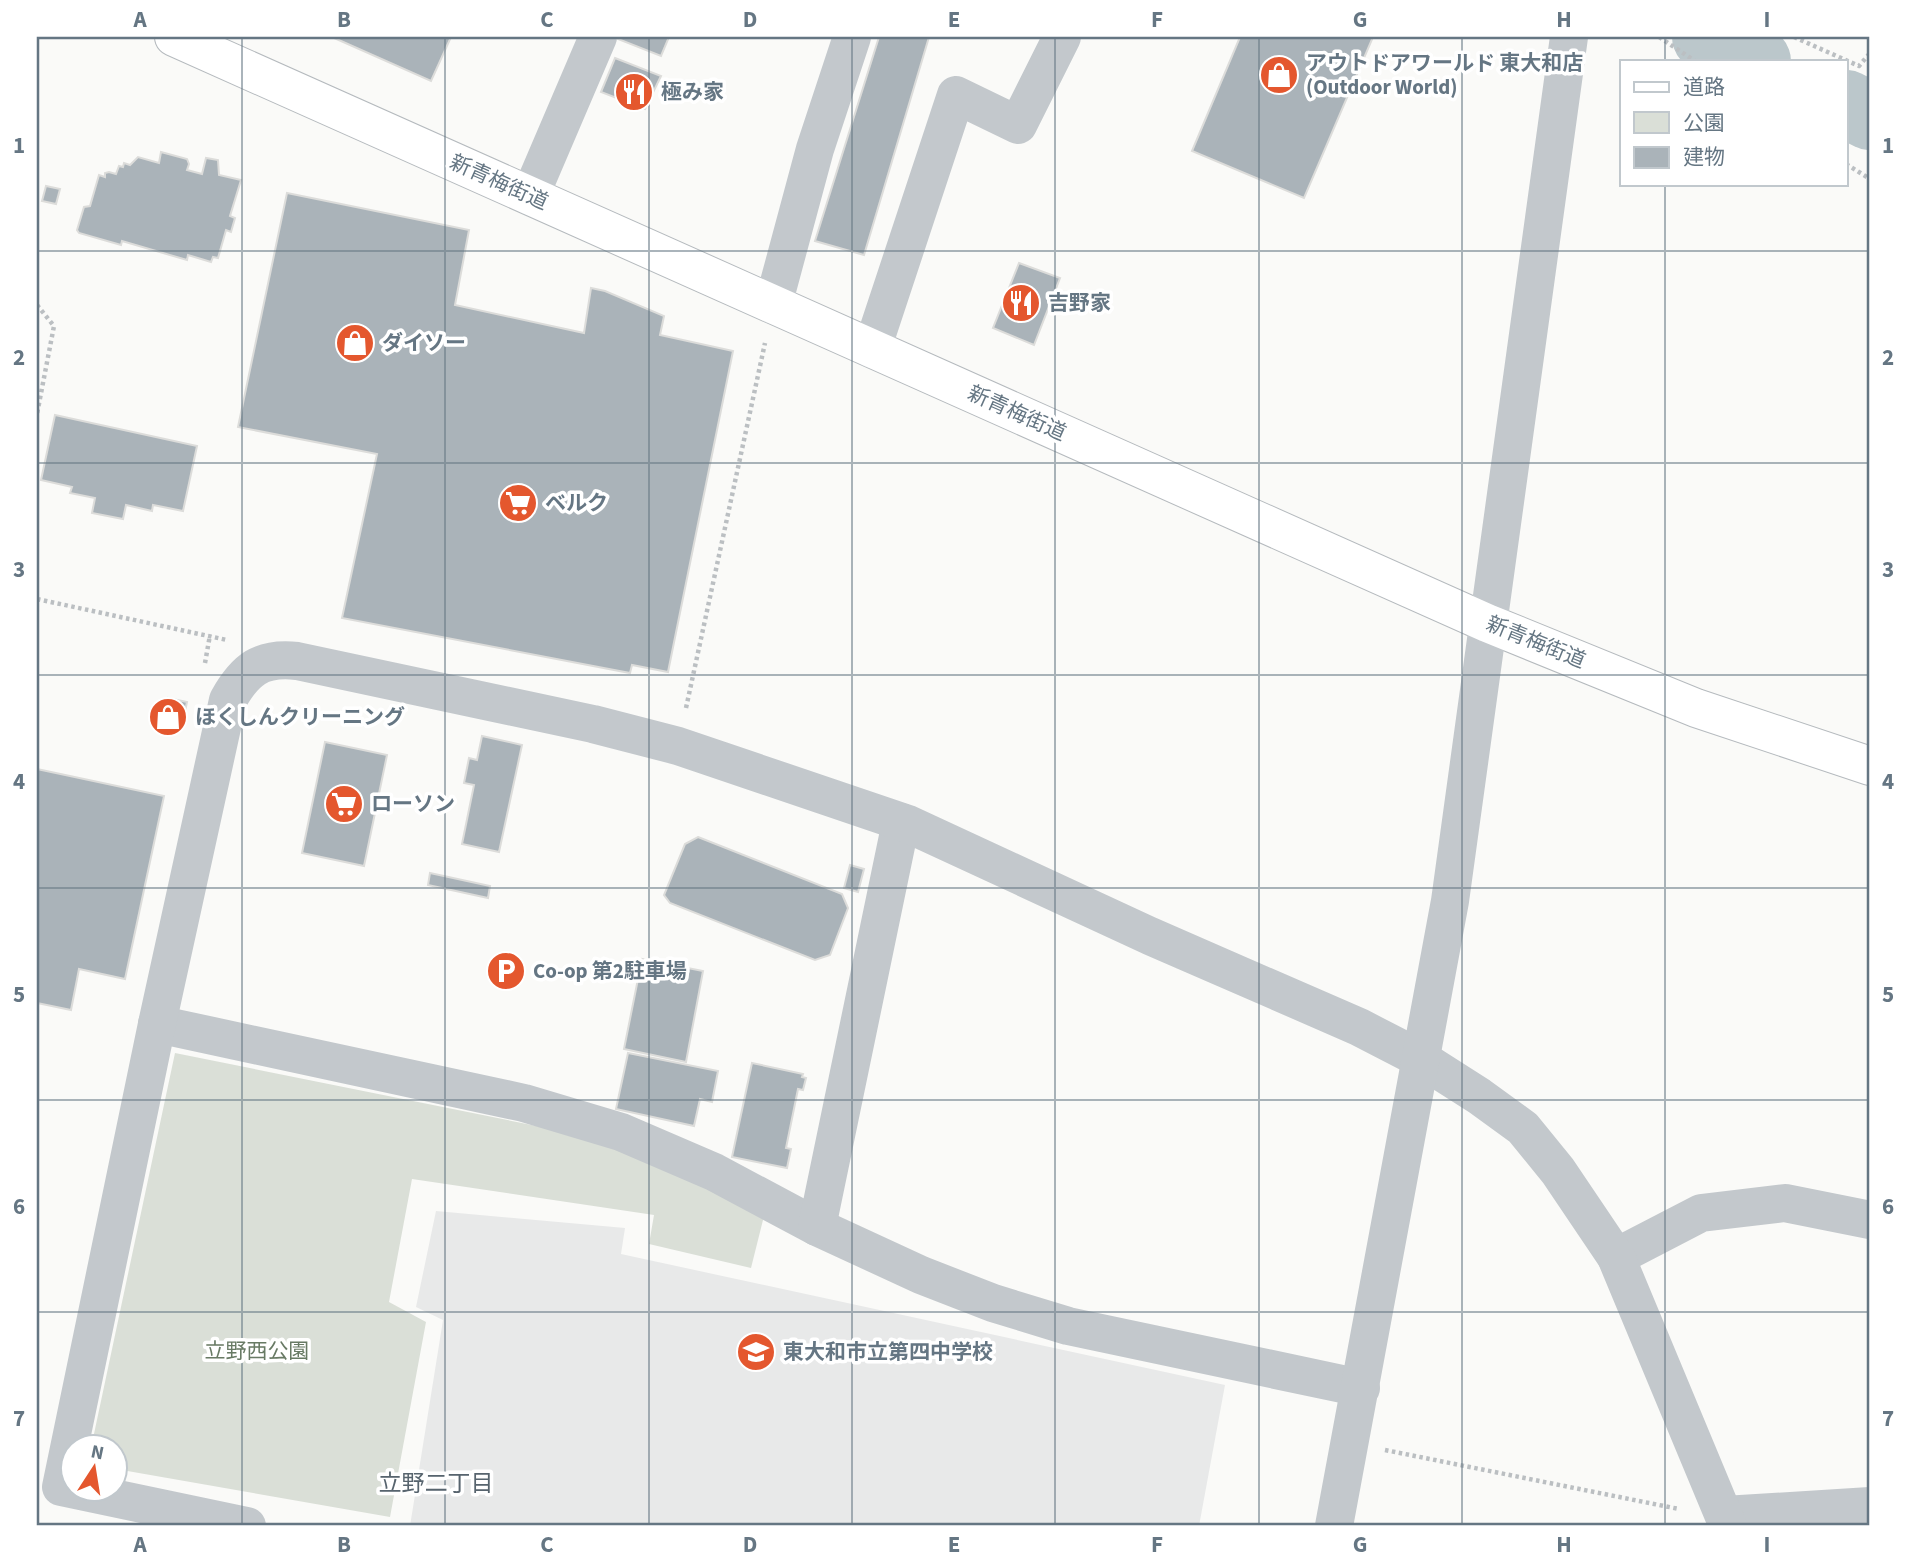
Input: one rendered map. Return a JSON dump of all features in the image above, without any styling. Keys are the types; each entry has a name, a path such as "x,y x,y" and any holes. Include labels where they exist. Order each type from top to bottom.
{"main road":[{"name":"新青梅街道","path":"174,37 1487,623 1696,708 1870,766"}],"street":[{"path":"530,196 598,37"},
{"path":"773,305 815,149 852,37"},
{"path":"872,349 956,96 1018,125 1062,37"},
{"path":"1334,1526 1450,901 1568,39"},
{"path":"247,1526 199,1522 49,1485 157,1024 228,700 239,679 259,665 280,659 593,724 678,746 901,822 1150,936 1359,1027 1421,1059 1523,1128 1558,1171 1616,1257 1726,1521 1870,1506"},
{"path":"817,1227 901,822"},
{"path":"157,1024 524,1103 621,1132 714,1171 817,1227 933,1280 993,1303 1069,1326 1361,1388"},
{"path":"1616,1257 1701,1213 1785,1203 1870,1220"}],"path":[{"path":"1659,37 1694,60"},
{"path":"1794,37 1846,60"},
{"path":"1848,61 1859,66 1870,53"},
{"path":"1848,165 1870,179"},
{"path":"37,305 54,326 37,414"},
{"path":"678,746 773,305"},
{"path":"37,599 234,642"},
{"path":"1350,1443 1680,1509 1726,1521"}],"shaded area":[{"name":"東大和市立第四中学校","path":"436,1211 625,1228 621,1254 1225,1385 1199,1526 410,1526 443,1320 416,1307"}],"green space":[{"name":"立野西公園","path":"175,1053 606,1140 764,1216 751,1268 649,1244 654,1215 412,1179 389,1302 426,1322 390,1517 130,1471 130,1434 94,1434"}],"building":[{"path":"332,37 451,37 431,81"},
{"path":"669,37 661,56 618,39"},
{"path":"879,37 929,37 864,255 815,241"},
{"path":"1240,37 1373,37 1304,198 1192,151"},
{"path":"615,58 661,76 645,109 601,92"},
{"path":"161,152 187,159 187,170 202,174 206,158 218,160 219,175 241,180 230,216 235,218 231,232 226,230 218,258 213,257 211,262 188,255 187,260 122,241 121,245 79,233 77,230 84,207 90,206 99,175 105,177 105,173 109,172 116,174 119,166 123,167 124,163 130,165 138,157 159,163"},
{"path":"46,186 60,189 56,204 42,201"},
{"path":"287,193 469,230 455,305 584,333 591,288 605,291 664,316 660,335 733,351 668,672 632,665 630,673 342,618 377,454 238,427"},
{"path":"1019,263 1060,278 1034,345 993,328"},
{"path":"55,415 197,446 183,511 153,505 152,511 126,505 123,519 92,513 95,498 70,493 72,487 41,480"},
{"path":"168,698 187,702 181,730 162,726"},
{"path":"482,736 522,745 499,852 462,844 474,785 464,783 469,758 477,760"},
{"name":"ローソン","path":"325,742 387,755 364,866 302,853"},
{"path":"37,769 164,796 125,979 79,969 71,1010 37,1003"},
{"path":"698,837 842,894 848,908 830,955 815,960 670,903 664,895 685,844"},
{"path":"850,865 864,869 858,892 844,888"},
{"path":"430,873 490,886 488,898 428,885"},
{"path":"642,959 703,971 686,1062 624,1049"},
{"path":"628,1053 718,1071 712,1102 700,1099 694,1126 616,1109"},
{"path":"752,1063 803,1074 802,1077 806,1078 803,1090 798,1089 786,1148 791,1149 787,1168 732,1157"}],"waterway":[{"path":"1706,37 1755,60"},
{"path":"1848,105 1870,116"}],"place":[{"name":"アウトドアワールド 東大和店 (Outdoor World)","path":"1279,75"},
{"name":"極み家","path":"634,92"},
{"name":"吉野家","path":"1021,303"},
{"name":"ダイソー","path":"355,343"},
{"name":"ベルク","path":"518,503"},
{"name":"ほくしんクリーニング","path":"168,717"},
{"name":"ローソン","path":"344,804"},
{"name":"Co-op 第2駐車場","path":"506,971"},
{"name":"東大和市立第四中学校","path":"756,1352"}],"district":[{"name":"立野二丁目","path":"436,1483"}]}
